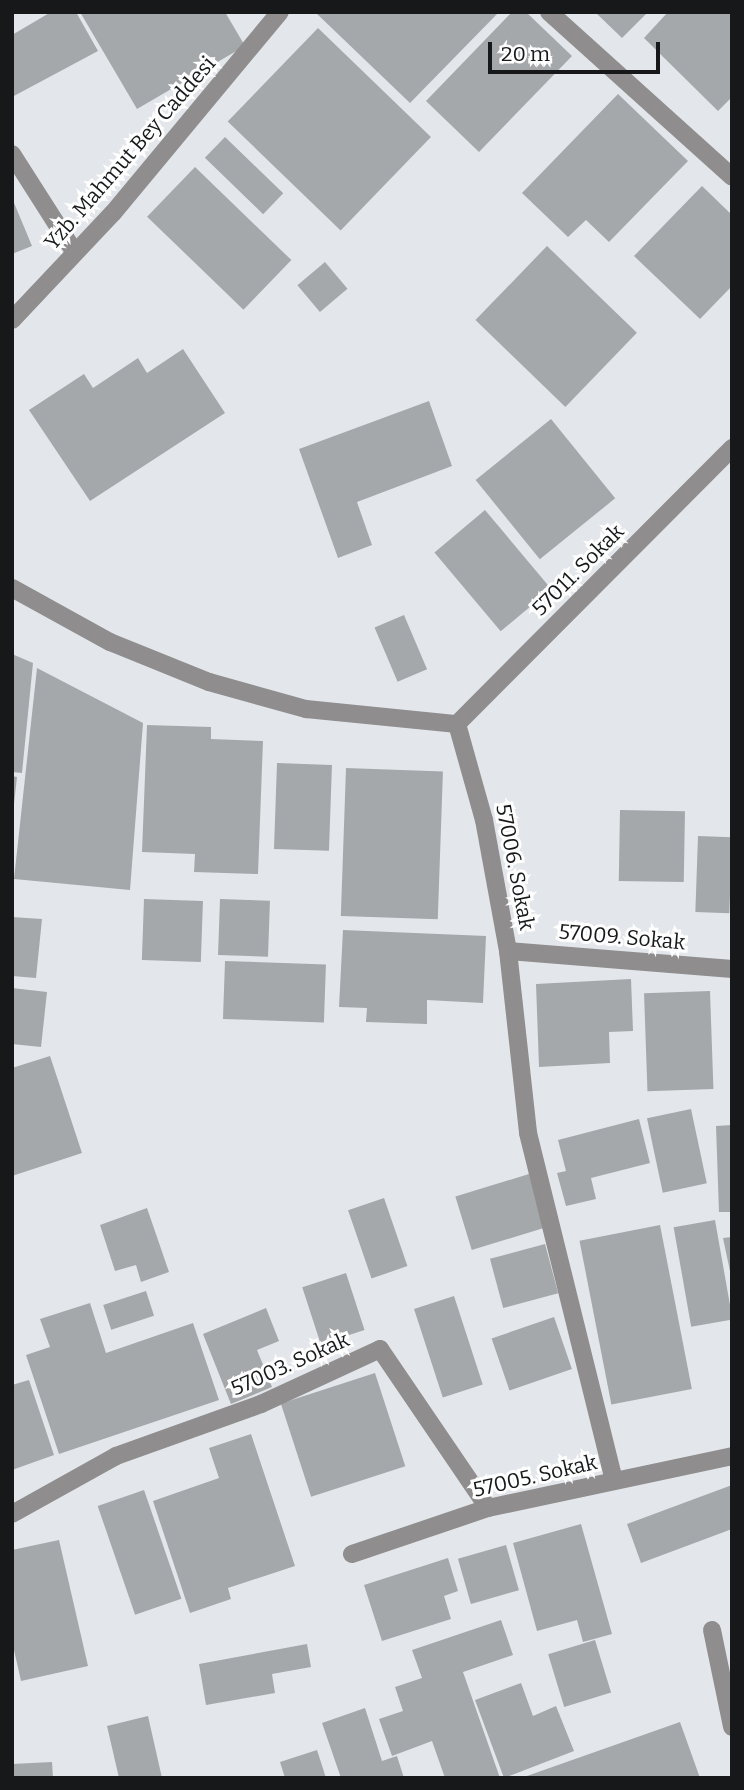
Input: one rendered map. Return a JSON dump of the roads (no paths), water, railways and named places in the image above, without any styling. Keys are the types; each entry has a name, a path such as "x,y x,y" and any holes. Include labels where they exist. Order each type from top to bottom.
{"street":[{"name":"Yzb. Mahmut Bey Caddesi","path":"12,320 75,253 280,12"},
{"path":"549,12 732,177"},
{"path":"12,154 75,253"},
{"name":"57011. Sokak","path":"457,724 732,448"},
{"path":"12,588 110,642 209,682 306,709 457,724"},
{"name":"57006. Sokak","path":"457,724 484,820 508,951 528,1133 614,1482"},
{"name":"57009. Sokak","path":"508,951 732,969"},
{"name":"57003. Sokak","path":"12,1514 116,1456 261,1404 380,1349 488,1508"},
{"name":"57005. Sokak","path":"352,1554 488,1508 732,1456"},
{"path":"712,1630 732,1727"}]}
